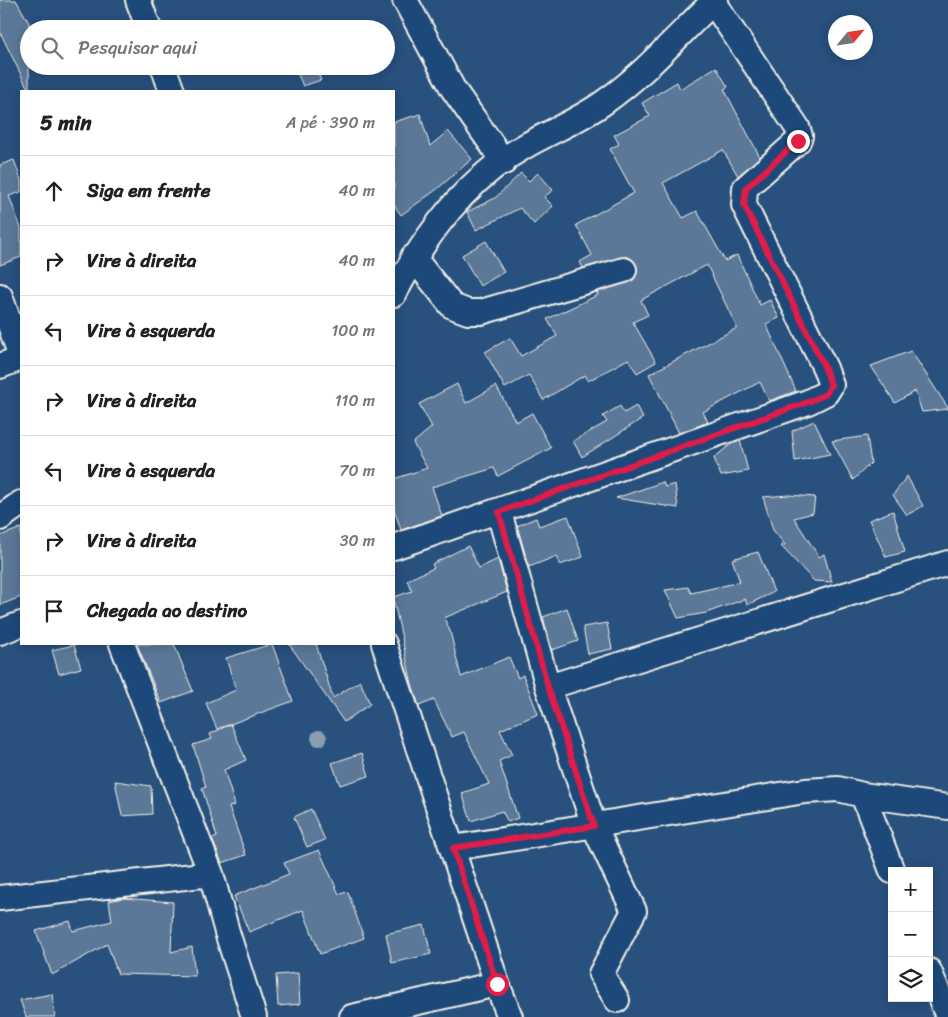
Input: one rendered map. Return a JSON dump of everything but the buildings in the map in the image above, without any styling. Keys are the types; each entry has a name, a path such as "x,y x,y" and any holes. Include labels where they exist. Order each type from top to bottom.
{"street":[{"path":"138,0 146,20"},
{"path":"405,0 453,89 504,162"},
{"path":"395,292 413,257 439,221 474,183 525,146 603,104 629,83 714,1 797,126 800,136 798,141 746,188 744,205 825,368 831,385 826,394 808,402 499,512 395,547"},
{"path":"166,75 172,90"},
{"path":"413,257 452,306 468,312 481,312 624,270"},
{"path":"0,296 20,354"},
{"path":"0,366 20,357"},
{"path":"0,518 20,504"},
{"path":"499,512 548,687 594,826 634,911 601,974 617,1000"},
{"path":"548,687 948,563"},
{"path":"0,632 20,624"},
{"path":"122,645 211,874 247,1014"},
{"path":"384,645 497,984 510,1017"},
{"path":"453,848 805,791 838,789 863,795 948,807"},
{"path":"863,795 890,867"},
{"path":"0,898 211,874"},
{"path":"933,980 948,1016"},
{"path":"352,1017 497,984"}],"route":[{"path":"497,984 453,848 594,826 548,687 499,512 826,394 831,385 825,368 744,205 743,196 746,188 798,141"}]}
